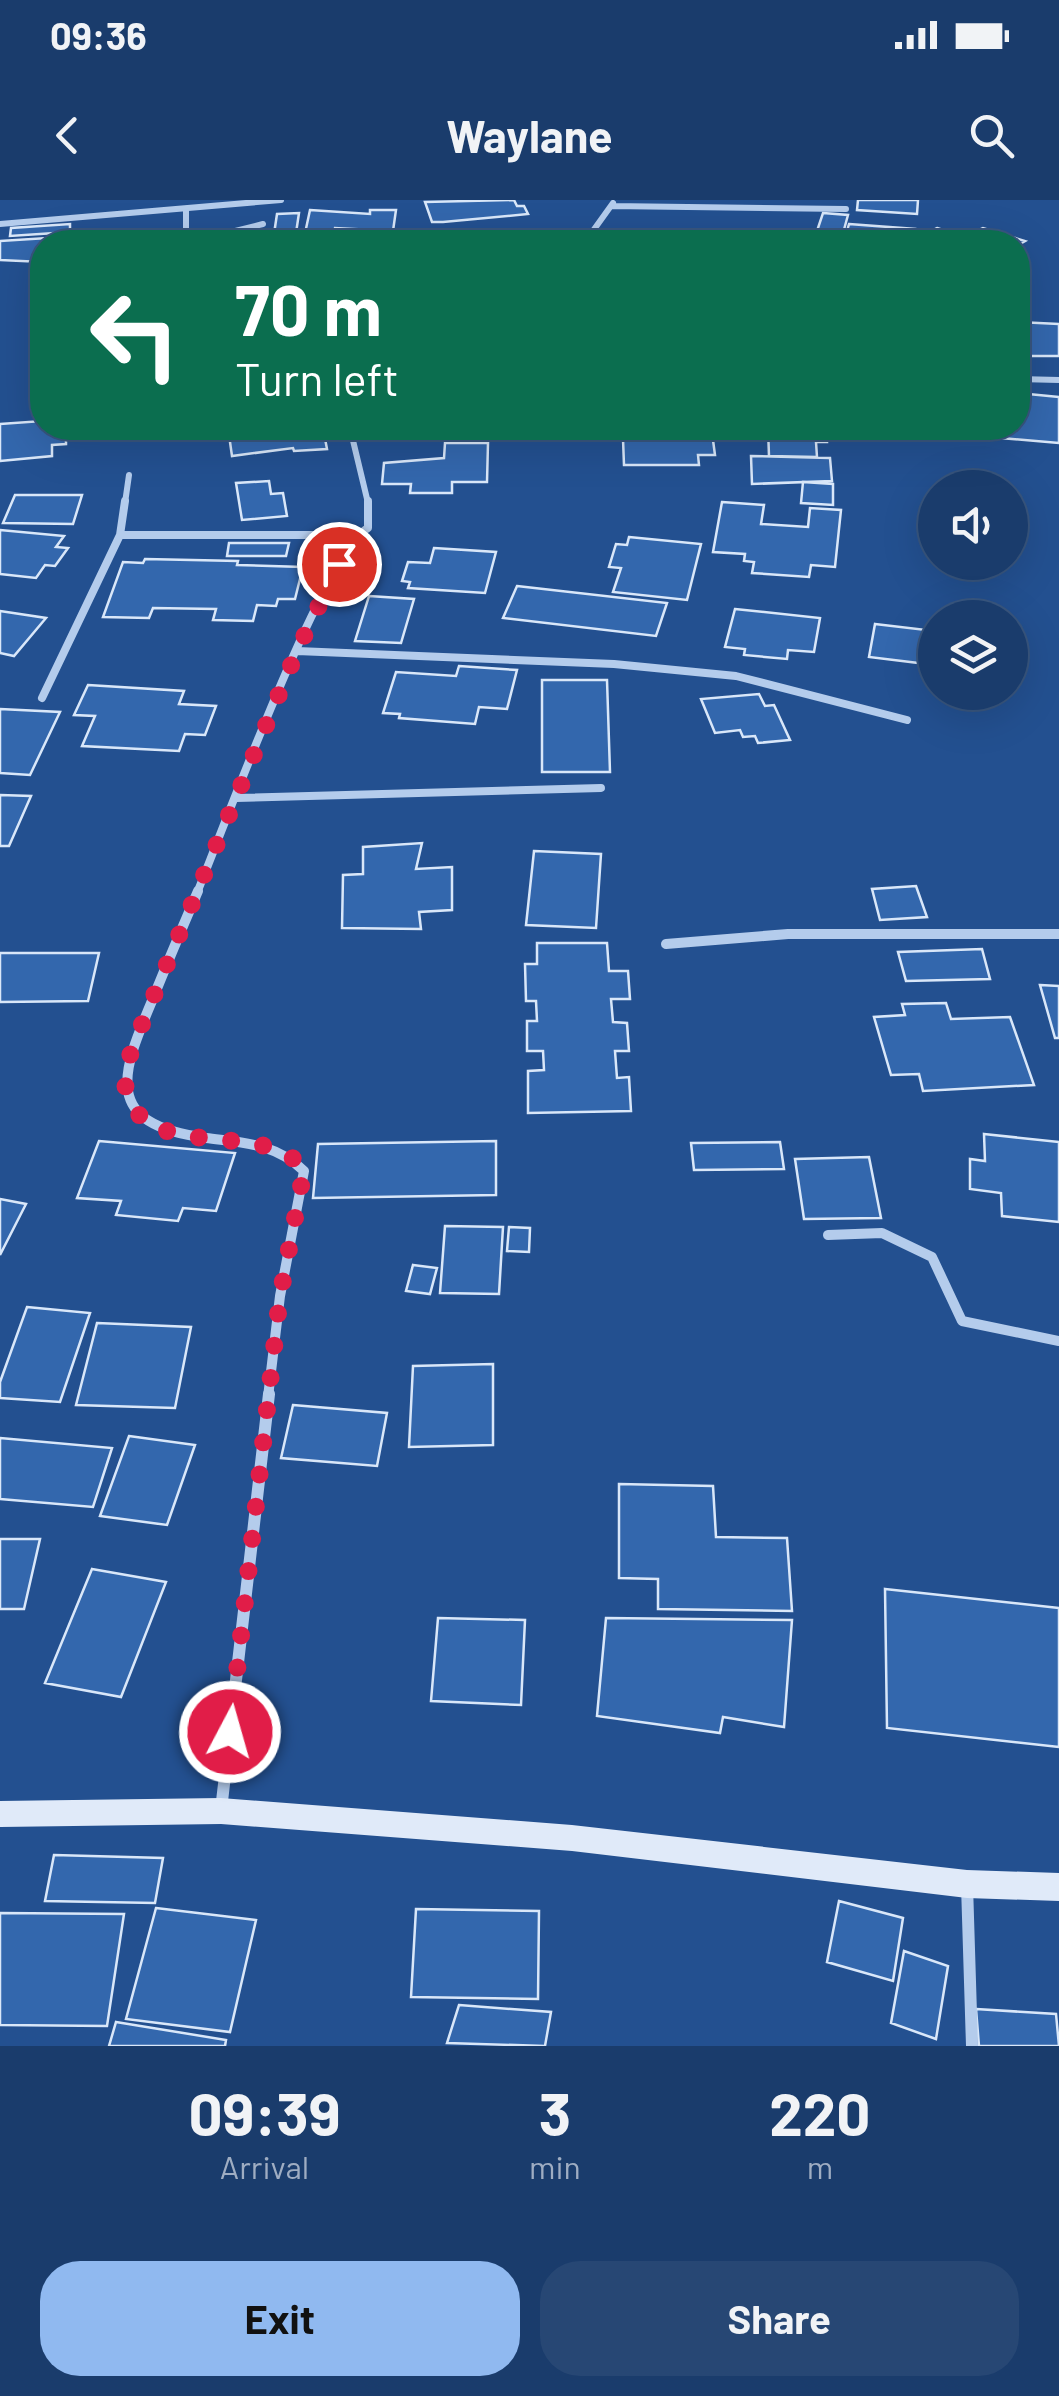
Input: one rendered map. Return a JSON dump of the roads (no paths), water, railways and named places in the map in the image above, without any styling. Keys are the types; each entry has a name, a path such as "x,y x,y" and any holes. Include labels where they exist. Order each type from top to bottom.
{"street":[{"path":"0,224 281,200"},
{"path":"594,230 613,203 846,209"},
{"path":"186,209 186,230"},
{"path":"239,230 263,224"},
{"path":"1030,379 1059,380"},
{"path":"120,535 356,534 368,528 370,508 354,440"},
{"path":"42,698 120,535 129,475"},
{"path":"221,1811 280,1296 304,1171 296,1158 277,1148 162,1131 132,1108 124,1081 133,1046 322,592 356,534"},
{"path":"297,651 614,664 736,676 908,720"},
{"path":"236,798 602,788"},
{"path":"666,944 788,934 1059,934"},
{"path":"828,1235 882,1233 932,1257 962,1322 1059,1341"},
{"path":"0,1814 221,1811 572,1838 967,1884 1059,1888"},
{"path":"967,1884 972,2046"}]}
